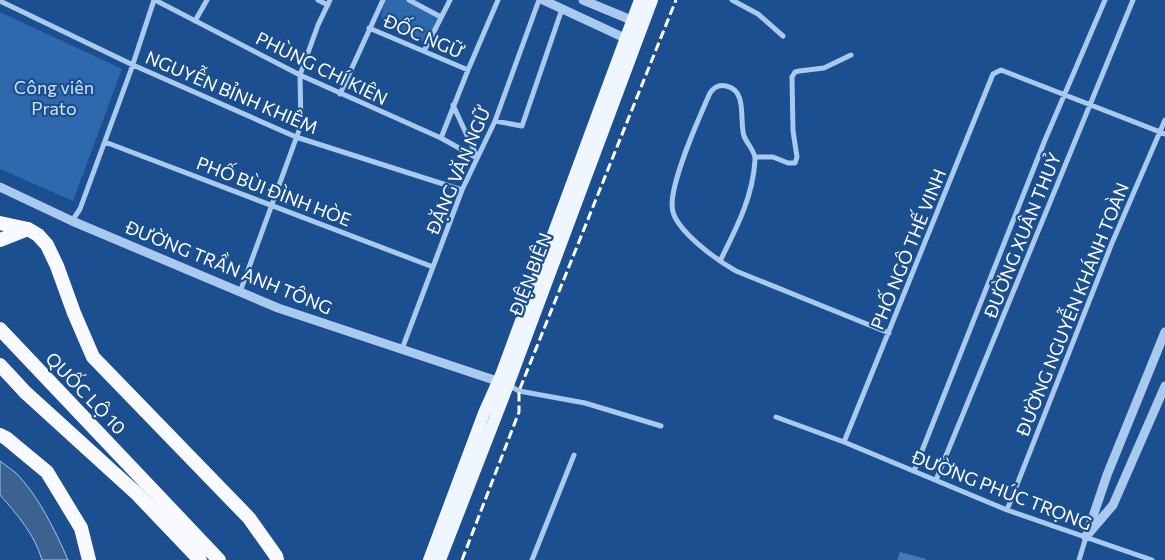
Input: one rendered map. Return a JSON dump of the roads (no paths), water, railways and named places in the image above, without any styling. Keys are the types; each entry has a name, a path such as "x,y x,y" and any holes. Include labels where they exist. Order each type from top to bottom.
{"highway":[{"path":"0,223 28,229 38,235 47,245 93,356 249,518 277,560"},
{"path":"0,240 28,229"},
{"path":"0,316 43,375"},
{"name":"QUỐC LỘ 10","path":"0,329 219,560"},
{"name":"QUỐC LỘ 10","path":"0,365 25,392 136,493 200,560"},
{"path":"0,369 25,392"},
{"path":"0,435 47,472 81,528 89,560"}],"main road":[{"name":"ĐIỆN BIÊN","path":"440,560 503,383 631,40 637,23 640,0"},
{"name":"ĐIỆN BIÊN","path":"637,23 652,0"},
{"name":"ĐIỆN BIÊN","path":"429,560 484,413 503,383"}],"street":[{"name":"PHÙNG CHÍ KIÊN","path":"155,0 300,75 441,138 477,158"},
{"path":"72,221 80,208 105,142 155,0"},
{"path":"195,20 207,0"},
{"path":"240,292 301,125 300,75 329,3 318,0"},
{"path":"340,94 383,0"},
{"path":"408,0 441,17"},
{"path":"424,51 450,0"},
{"path":"441,138 498,0"},
{"name":"ĐẶNG VĂN NGỮ","path":"402,350 462,190 495,121 539,0"},
{"path":"543,0 631,40"},
{"path":"583,0 637,23"},
{"path":"732,0 758,14 783,36"},
{"name":"ĐƯỜNG XUÂN THUỶ","path":"914,471 1105,0"},
{"name":"ĐƯỜNG XUÂN THUỶ","path":"936,480 1133,0"},
{"name":"NGUYỄN BỈNH KHIÊM","path":"0,1 133,65 296,137 462,190"},
{"path":"495,121 522,126 562,9"},
{"name":"ĐỐC NGỮ","path":"369,28 468,70"},
{"path":"756,158 772,157 788,163 795,163 797,157 793,131 792,77 795,72 824,68 851,55"},
{"name":"PHỐ NGÔ THẾ VINH","path":"844,442 993,74 1001,70 1065,95"},
{"path":"720,261 748,200 756,158 744,135 740,98 731,88 724,85 713,88 679,168 672,207 677,221 698,244 720,261 736,271 889,333"},
{"path":"1065,95 1162,133"},
{"path":"454,105 477,158"},
{"name":"ĐƯỜNG NGUYỄN KHÁNH TOÀN","path":"1006,510 1112,243 1162,133 1165,120"},
{"name":"PHỐ BÙI ĐÌNH HÒE","path":"105,142 433,267"},
{"name":"ĐƯỜNG TRẦN ANH TÔNG","path":"0,188 72,221 278,308 503,383"},
{"path":"1079,560 1107,475 1165,332"},
{"path":"503,383 519,391 585,403 661,426"},
{"path":"1086,537 1113,505 1165,386"},
{"name":"ĐƯỜNG PHÚC TRỌNG","path":"776,417 844,442 1006,510 1152,560"},
{"path":"532,560 574,455"}],"railway":[{"path":"462,560 519,412 519,391 676,0"}],"park label":[{"name":"Công viên Prato","path":"54,97"}]}
